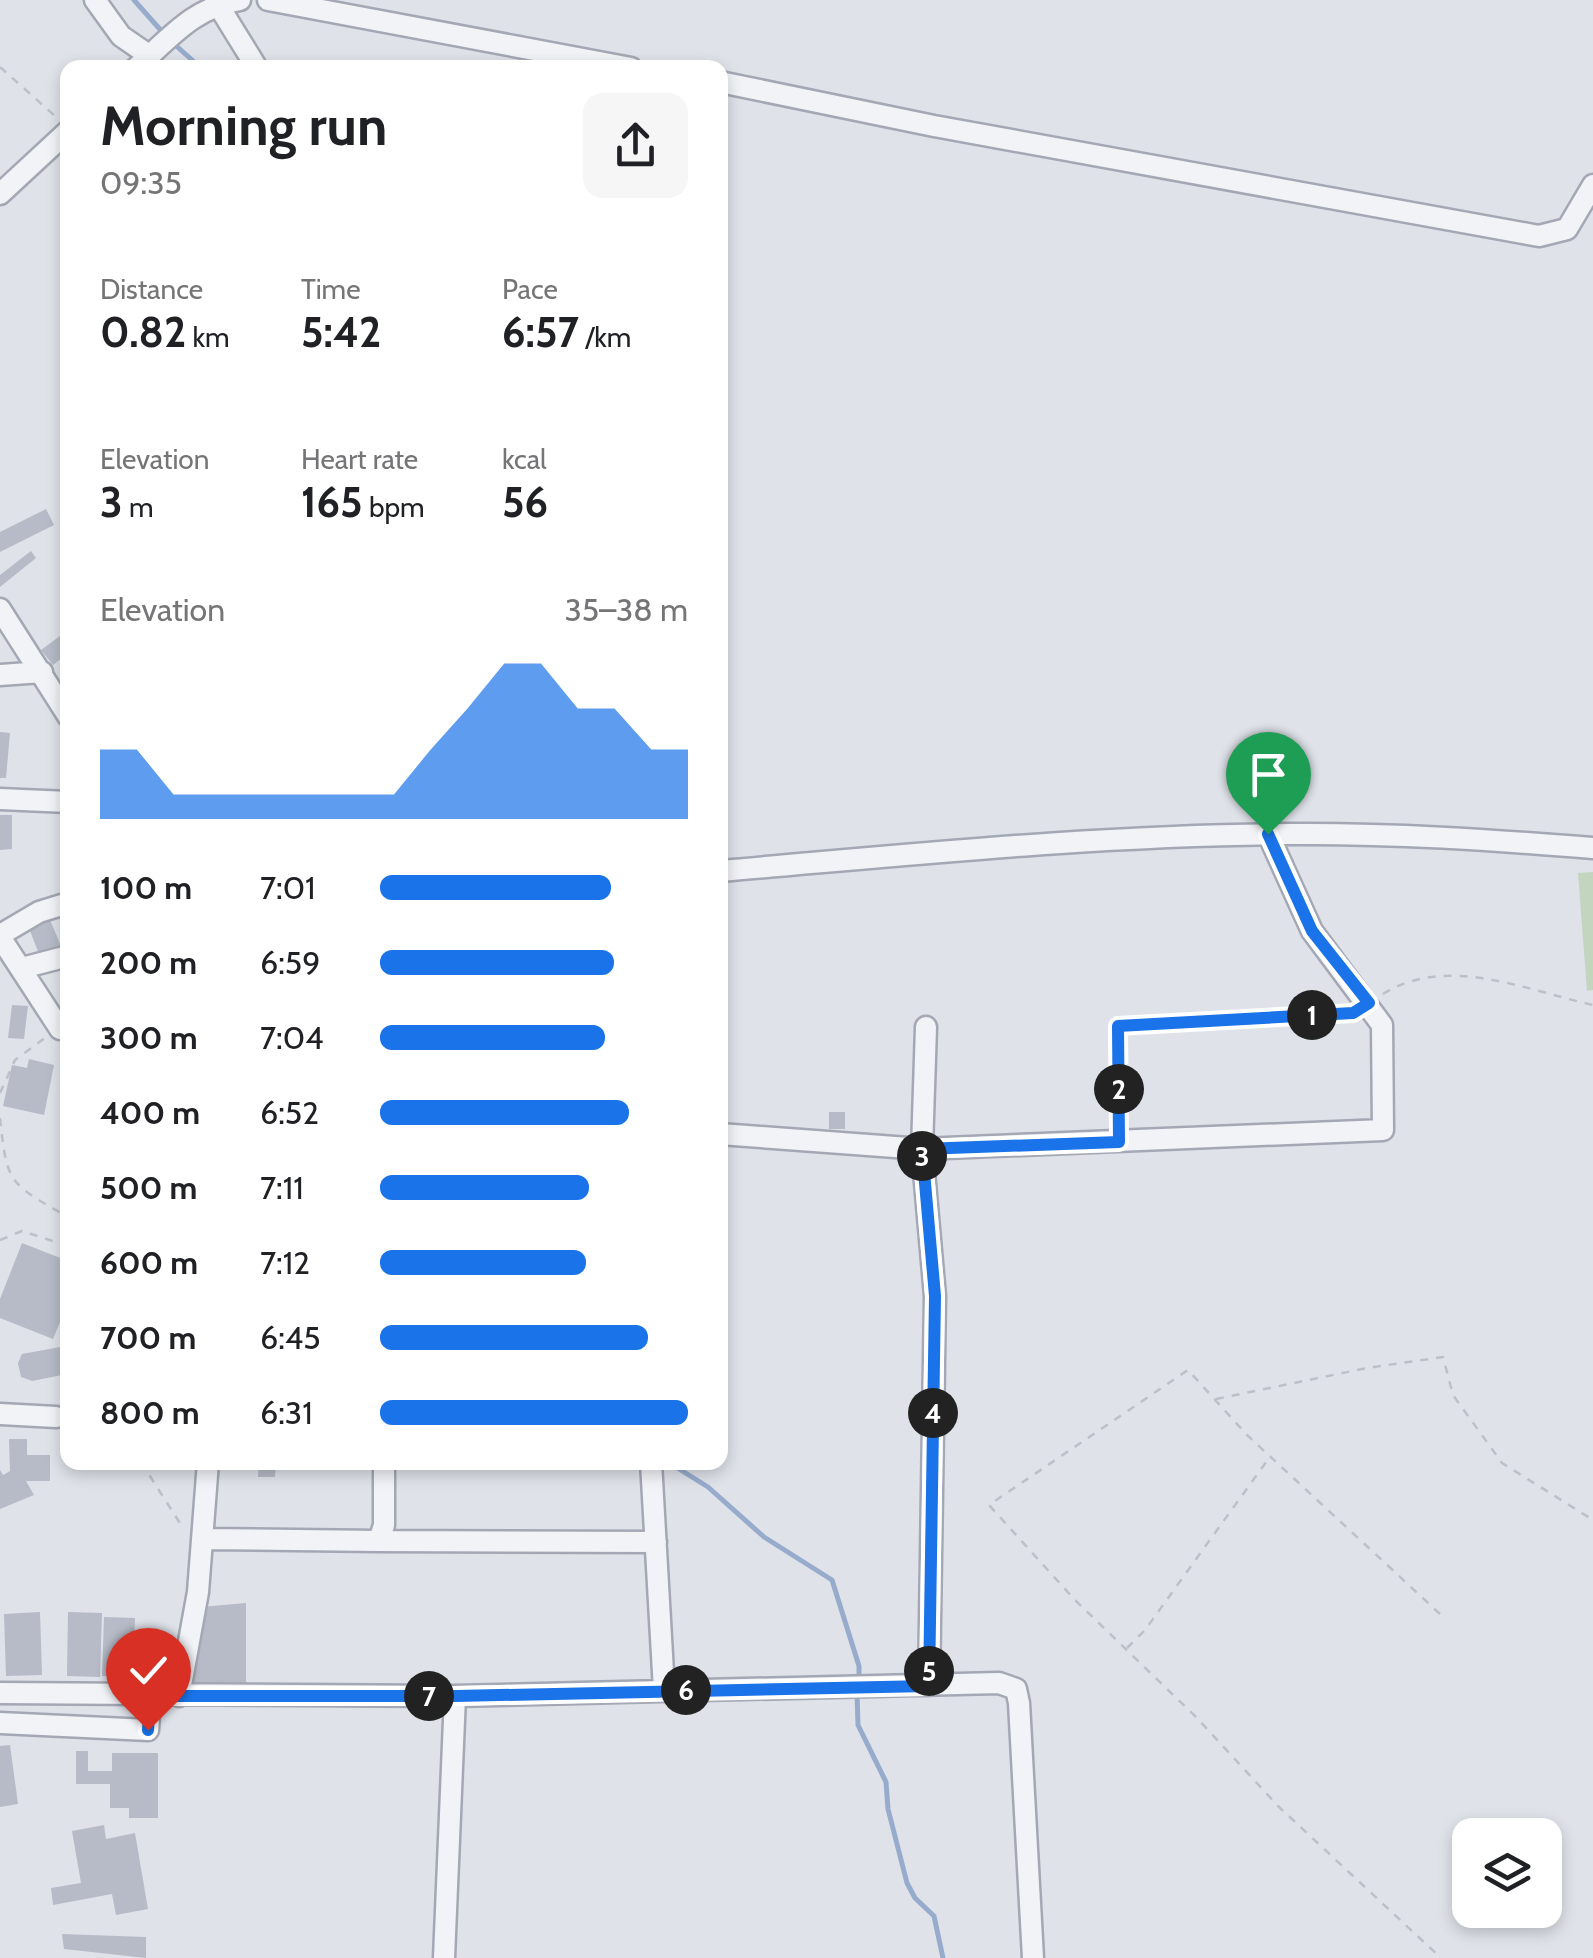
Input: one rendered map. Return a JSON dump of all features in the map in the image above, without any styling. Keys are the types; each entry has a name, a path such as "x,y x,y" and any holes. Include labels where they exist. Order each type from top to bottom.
{"street":[{"path":"95,0 141,60"},
{"path":"145,60 215,2 240,0"},
{"path":"268,0 584,60"},
{"path":"215,2 253,60"},
{"path":"728,84 934,126 1539,236 1567,229 1593,185"},
{"path":"0,194 60,137"},
{"path":"0,609 60,702"},
{"path":"0,675 42,672"},
{"path":"0,798 60,802"},
{"path":"728,870 1098,840 1268,834 1436,836 1593,848"},
{"path":"728,1135 922,1149 1383,1130 1382,1025 1312,931 1268,834"},
{"path":"60,906 39,912 0,936 60,1019"},
{"path":"22,968 60,958"},
{"path":"926,1028 922,1149 935,1296 929,1686"},
{"path":"0,1414 56,1417"},
{"path":"180,1696 195,1538 207,1470"},
{"path":"379,1541 384,1524 384,1470"},
{"path":"652,1470 664,1690"},
{"path":"195,1538 656,1542"},
{"path":"0,1693 456,1696 999,1683 1016,1689 1033,1958"},
{"path":"0,1723 148,1730 150,1696"},
{"path":"444,1958 456,1696"}],"path":[{"path":"0,68 60,122"},
{"path":"1119,1142 1118,1026 1353,1013 1408,978 1483,976 1593,1005"},
{"path":"0,1092 15,1060 60,1027"},
{"path":"0,1118 10,1177 25,1192 60,1212"},
{"path":"0,1240 11,1232 22,1231 60,1243"},
{"path":"1216,1399 1366,1368 1443,1358 1453,1396 1482,1442 1514,1473 1570,1501 1593,1520"},
{"path":"1440,1614 1270,1456 1188,1370 989,1505 1278,1806 1441,1958"},
{"path":"1126,1648 1145,1630 1270,1456"},
{"path":"147,1470 195,1538"}],"green space":[{"path":"1593,872 1593,990 1587,991 1578,873"}],"building":[{"path":"46,509 54,525 0,552 0,532"},
{"path":"31,551 36,558 0,587 0,575"},
{"path":"60,636 60,659 53,665 41,650"},
{"path":"0,732 10,733 6,778 0,778"},
{"path":"0,815 12,815 12,849 0,850"},
{"path":"50,920 60,949 40,957 29,928"},
{"path":"12,1005 28,1006 24,1039 8,1038"},
{"path":"29,1059 54,1065 44,1115 3,1106 12,1065 27,1068"},
{"path":"829,1112 845,1112 845,1129 829,1129"},
{"path":"22,1243 60,1258 60,1322 53,1339 0,1318 0,1299"},
{"path":"60,1347 60,1375 32,1381 21,1377 18,1363 22,1354"},
{"path":"9,1439 27,1439 27,1455 50,1455 50,1481 26,1481 34,1495 0,1509 0,1470 3,1475 10,1471"},
{"path":"258,1470 275,1470 275,1477 258,1477"},
{"path":"246,1603 246,1683 193,1682 201,1607"},
{"path":"40,1612 42,1675 6,1676 4,1614"},
{"path":"68,1612 102,1613 100,1677 67,1676"},
{"path":"104,1617 135,1618 133,1676 102,1676"},
{"path":"139,1645 168,1648 164,1683 135,1680"},
{"path":"10,1745 18,1804 0,1807 0,1746"},
{"path":"76,1751 88,1751 88,1771 112,1771 112,1753 158,1753 158,1818 129,1818 129,1808 110,1808 110,1784 76,1784"},
{"path":"104,1825 106,1839 135,1833 148,1909 116,1915 112,1894 53,1905 51,1888 81,1883 72,1831"},
{"path":"62,1934 146,1937 146,1958 64,1949"}],"waterway":[{"path":"134,0 165,35"},
{"path":"173,43 192,60"},
{"path":"681,1470 708,1487 764,1537 832,1580 859,1666 859,1682"},
{"path":"857,1693 858,1725 886,1782 888,1809 907,1883 915,1898 934,1916 943,1958"}],"route":[{"path":"148,1730 150,1696 456,1696 929,1686 935,1296 922,1149 1119,1142 1118,1026 1353,1013 1369,1003 1312,931 1268,834"}]}
